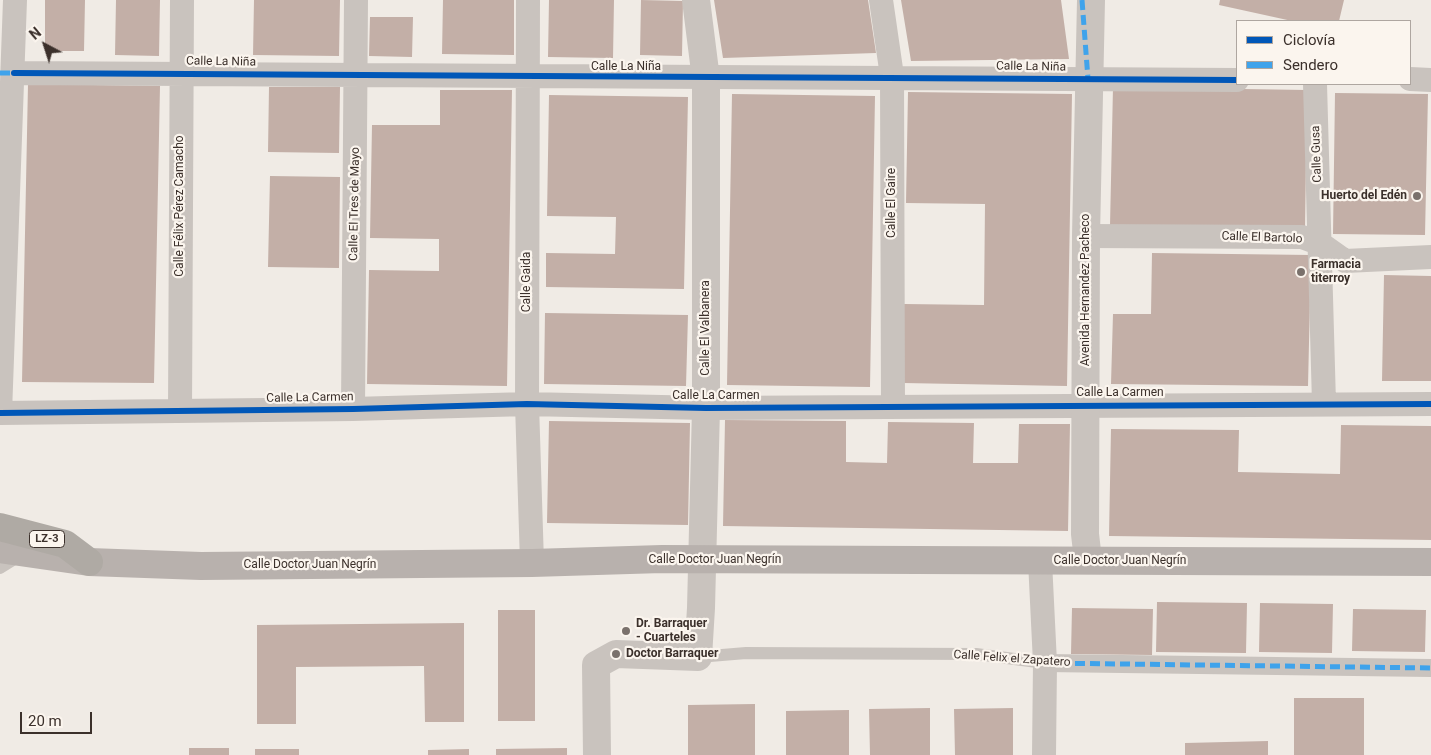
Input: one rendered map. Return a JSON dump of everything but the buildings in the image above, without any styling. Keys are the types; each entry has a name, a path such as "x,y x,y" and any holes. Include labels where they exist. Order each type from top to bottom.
{"highway":[{"name":"LZ-3","path":"0,527 65,544 89,562"}],"main road":[{"name":"Calle Doctor Juan Negrín","path":"12,551 89,562 201,566 702,560 1431,562"}],"street":[{"path":"0,413 14,73 15,0"},
{"name":"Calle Félix Pérez Camacho","path":"180,411 182,0"},
{"name":"Calle El Tres de Mayo","path":"353,409 356,0"},
{"name":"Calle Gaida","path":"528,0 527,404 532,563"},
{"name":"Calle El Valbanera","path":"696,0 706,79 706,408 698,656"},
{"name":"Calle El Gaire","path":"881,0 892,76 893,407"},
{"name":"Avenida Hernandez Pacheco","path":"1082,0 1088,80"},
{"name":"Avenida Hernandez Pacheco","path":"1088,560 1085,534 1086,236 1091,0"},
{"name":"Calle La Niña","path":"14,73 181,73 527,78 706,79 892,76 1088,80 1236,80"},
{"path":"1411,79 1431,80"},
{"name":"Calle Gusa","path":"1315,85 1324,404"},
{"name":"Calle El Bartolo","path":"1086,236 1302,236 1320,244 1345,261 1431,257"},
{"name":"Calle La Carmen","path":"0,413 353,409 527,404 706,408 1431,404"},
{"path":"1040,561 1044,663 1044,755"},
{"name":"Calle Felix el Zapatero","path":"597,755 596,665 616,654 698,656"},
{"name":"Calle Felix el Zapatero","path":"1044,663 1431,668"}],"lane":[{"path":"0,568 12,551"},
{"name":"Calle Felix el Zapatero","path":"698,656 746,654 976,654 1044,663"}],"marked path":[{"path":"1082,0 1088,79"},
{"path":"0,73 14,73"},
{"path":"1045,663 1431,668"}],"cycle path":[{"path":"14,73 1236,80"},
{"path":"0,413 353,409 527,404 706,408 1431,404"}],"place":[{"name":"Huerto del Edén","path":"1417,196"},
{"name":"Farmacia titerroy","path":"1301,272"},
{"name":"Dr. Barraquer - Cuarteles","path":"626,631"},
{"name":"Doctor Barraquer","path":"616,654"}]}
